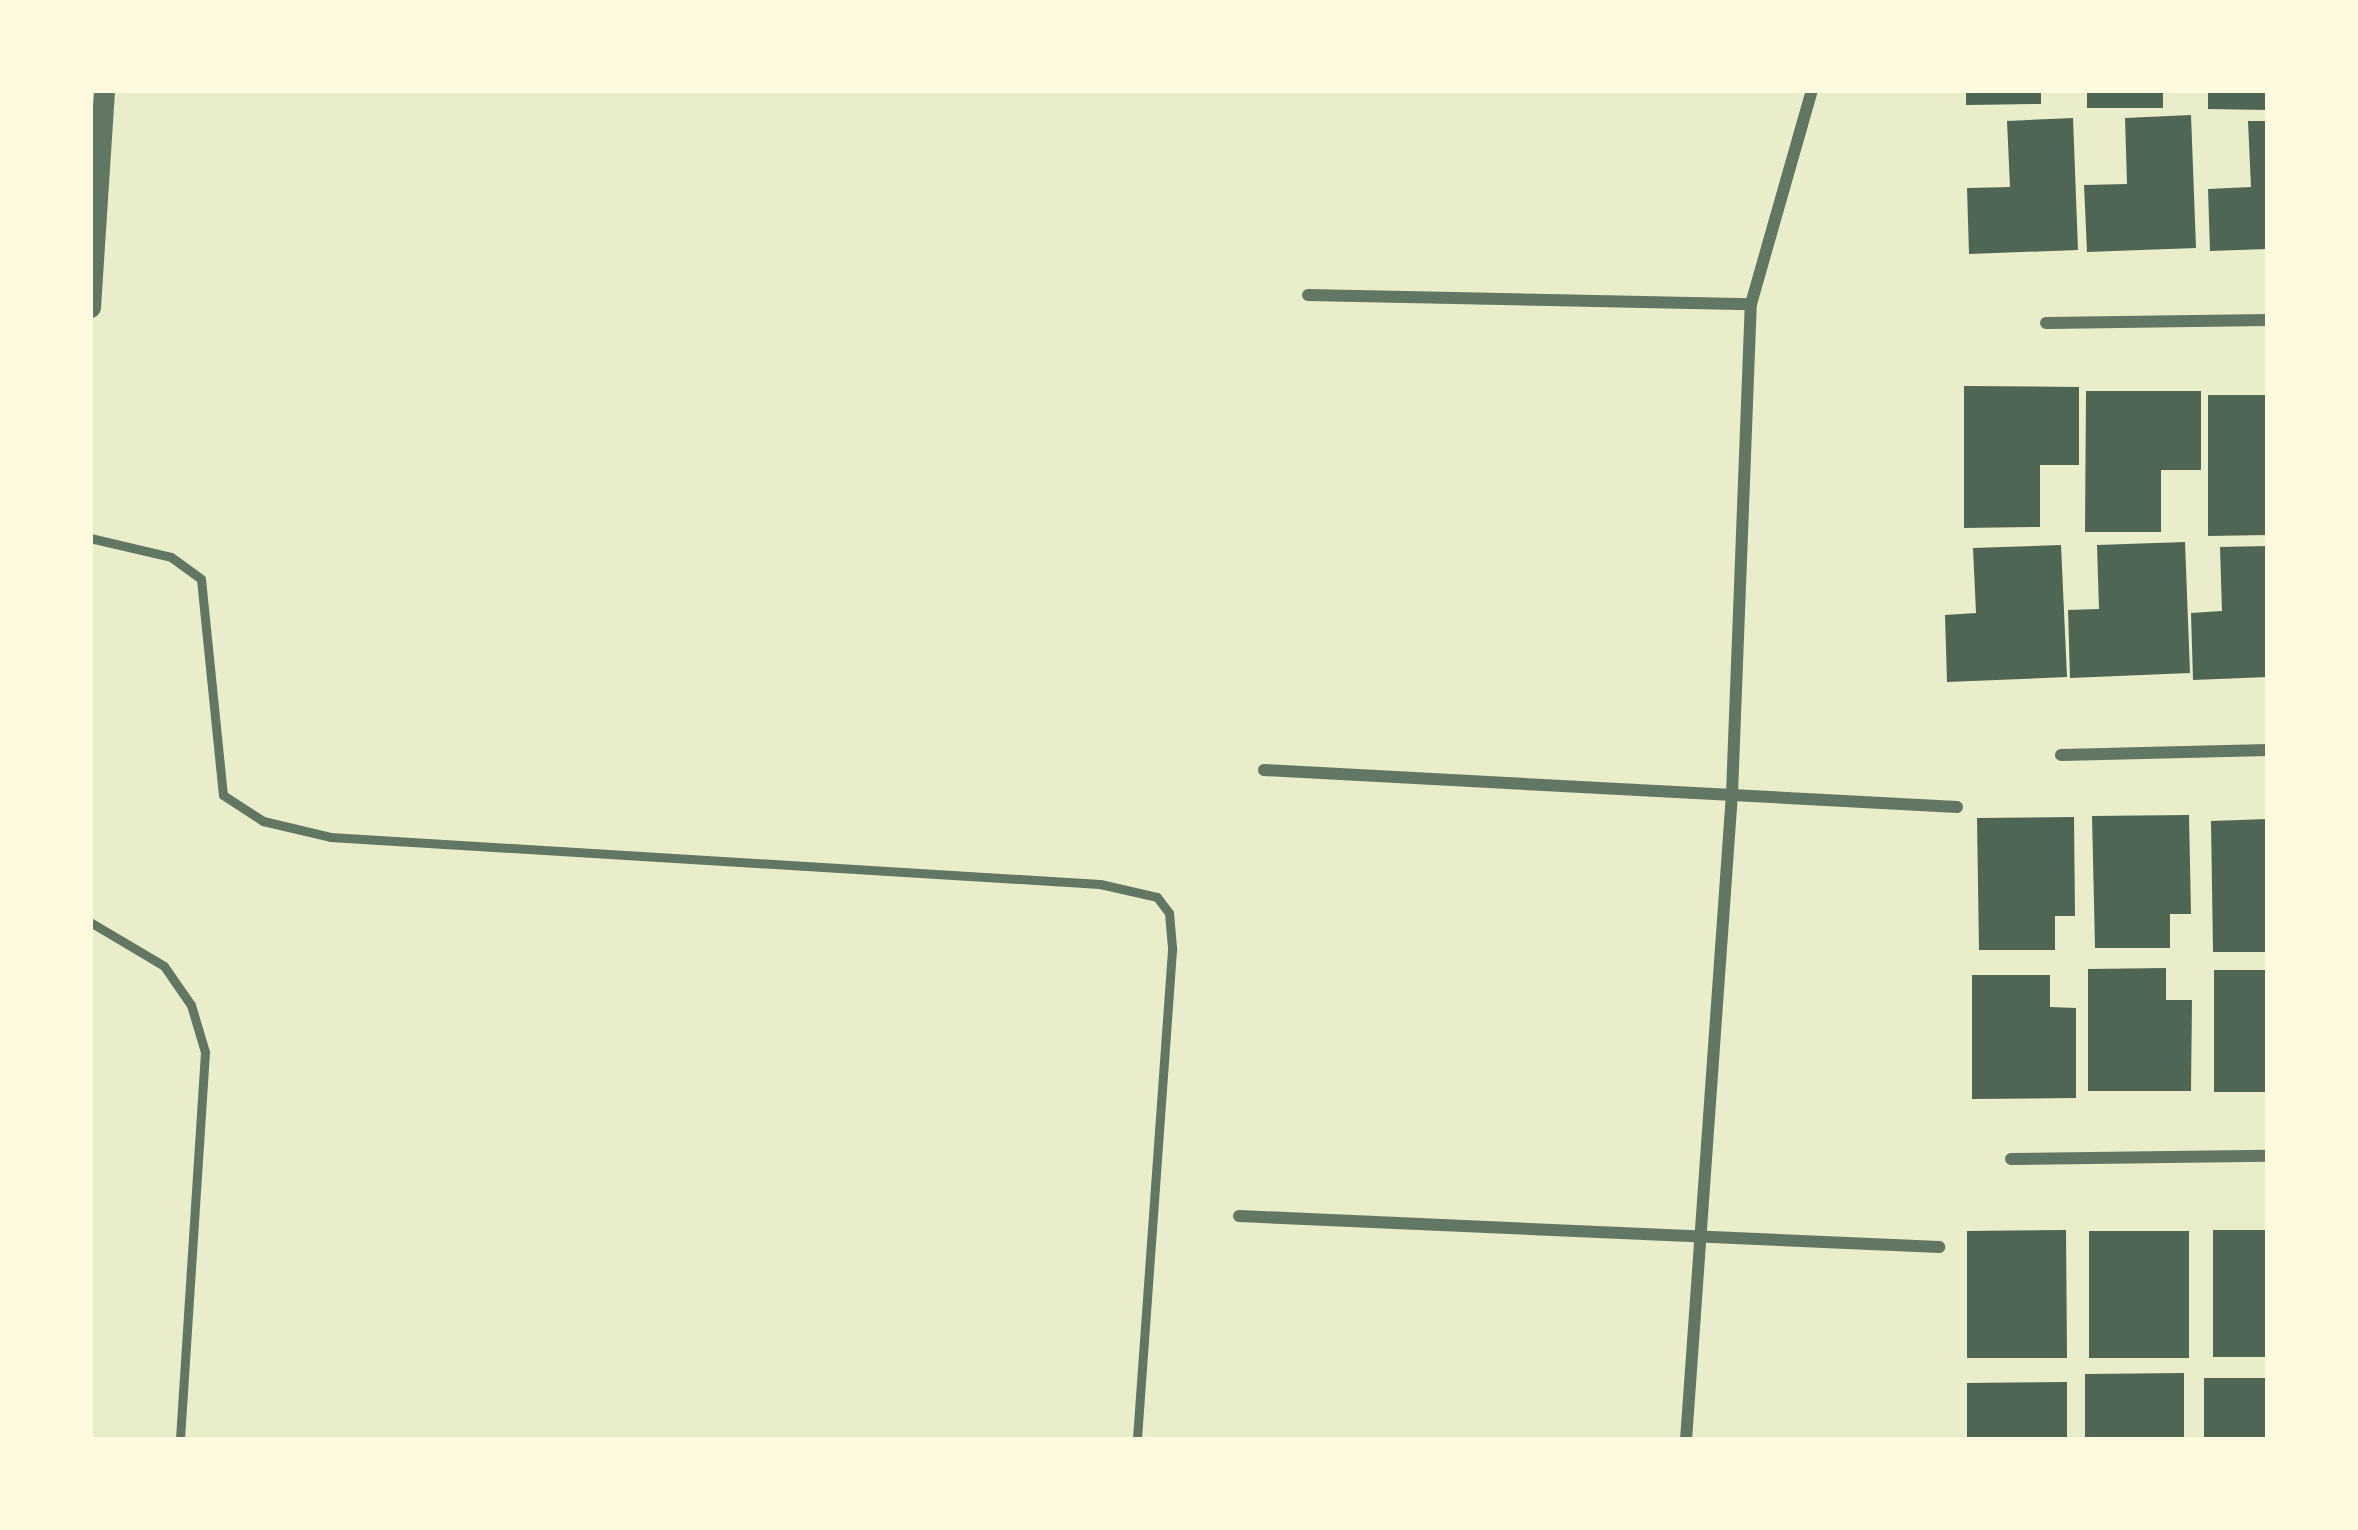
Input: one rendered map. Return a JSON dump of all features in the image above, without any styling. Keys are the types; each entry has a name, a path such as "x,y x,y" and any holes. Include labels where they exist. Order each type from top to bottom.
{"street":[{"path":"90,307 104,90"},
{"path":"1687,1440 1732,794 1751,304 1812,90"},
{"path":"1308,296 1751,304"},
{"path":"2046,323 2268,320"},
{"path":"2061,755 2268,750"},
{"path":"1264,770 1957,807"},
{"path":"2011,1159 2268,1156"},
{"path":"1239,1216 1939,1246"}],"lane":[{"path":"90,538 171,557 201,579 223,795 263,821 330,837 1100,884 1157,897 1169,914 1172,950 1137,1440"},
{"path":"90,922 164,966 191,1005 205,1052 180,1440"}],"building":[{"path":"1966,90 2041,90 2041,104 1966,105"},
{"path":"2087,90 2163,90 2163,108 2087,108"},
{"path":"2208,90 2268,90 2268,110 2208,109"},
{"path":"2191,115 2196,248 2087,252 2084,185 2127,184 2125,118"},
{"path":"2073,118 2078,250 1969,254 1967,188 2010,187 2007,121"},
{"path":"2248,121 2268,121 2268,249 2210,251 2208,189 2251,187"},
{"path":"1964,386 2079,387 2079,465 2040,465 2040,527 1964,528"},
{"path":"2086,391 2201,391 2201,470 2161,470 2161,532 2085,532"},
{"path":"2208,395 2268,395 2268,535 2208,536"},
{"path":"2185,542 2190,673 2070,678 2068,610 2099,609 2097,545"},
{"path":"2061,545 2067,677 1947,682 1945,615 1976,613 1973,548"},
{"path":"2268,546 2268,677 2193,680 2191,613 2222,611 2220,547"},
{"path":"2189,815 2191,914 2170,914 2170,948 2095,948 2092,816"},
{"path":"2074,817 2075,916 2055,916 2055,950 1979,950 1977,818"},
{"path":"2268,819 2268,952 2213,952 2211,821"},
{"path":"2166,968 2166,1000 2192,1000 2191,1091 2088,1091 2088,969"},
{"path":"2214,970 2268,970 2268,1092 2214,1092"},
{"path":"1972,975 2050,975 2050,1007 2076,1008 2076,1098 1972,1099"},
{"path":"2066,1230 2067,1358 1967,1358 1967,1231"},
{"path":"2213,1230 2268,1230 2268,1357 2213,1357"},
{"path":"2089,1231 2189,1231 2189,1358 2089,1358"},
{"path":"2184,1373 2184,1440 2085,1440 2085,1374"},
{"path":"2204,1378 2268,1378 2268,1440 2204,1440"},
{"path":"2067,1382 2067,1440 1967,1440 1967,1383"}]}
